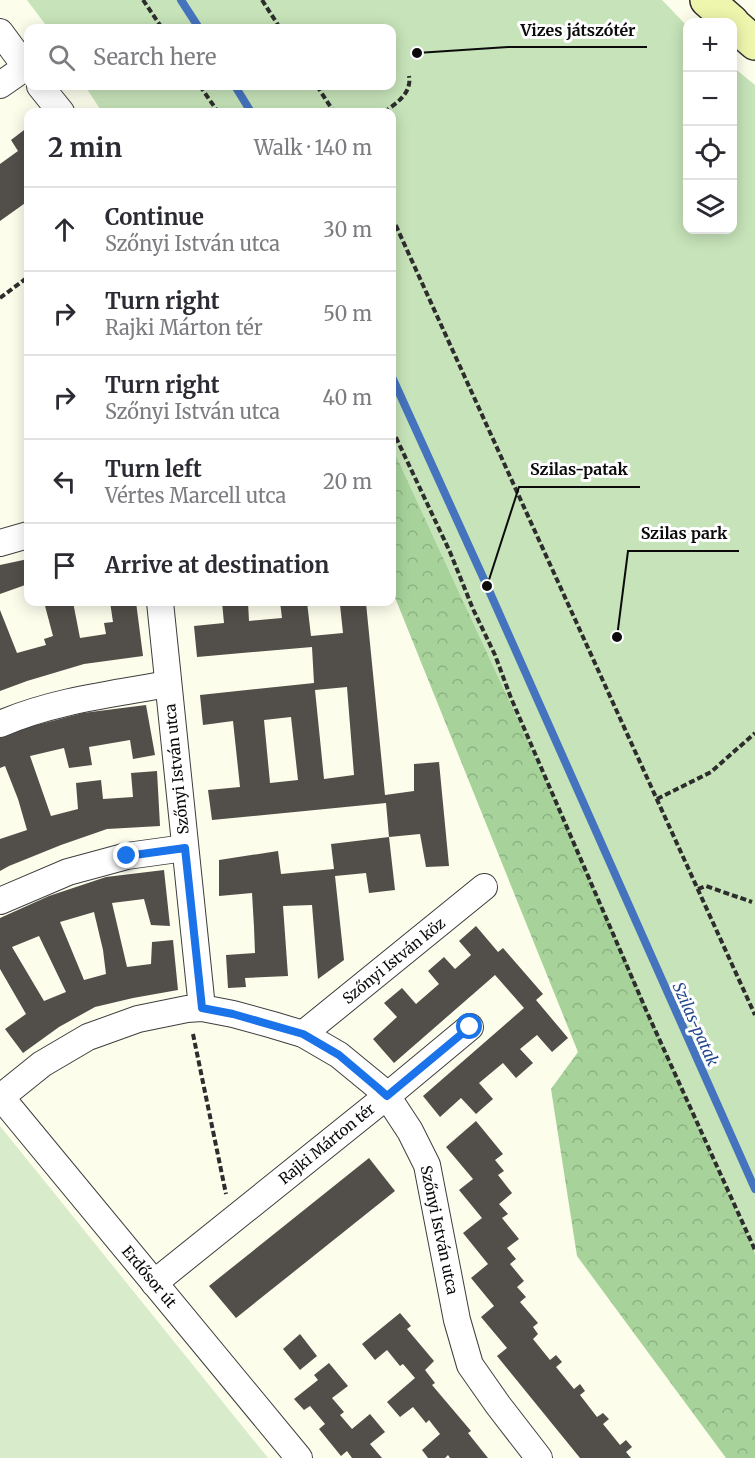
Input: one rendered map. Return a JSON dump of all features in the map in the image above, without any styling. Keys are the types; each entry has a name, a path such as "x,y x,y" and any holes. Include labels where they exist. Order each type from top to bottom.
{"street":[{"path":"707,0 727,18"},
{"path":"737,27 755,43"},
{"path":"0,32 24,64"},
{"path":"0,86 24,77"},
{"path":"44,90 58,108"},
{"path":"0,543 24,536"},
{"name":"Szőnyi István utca","path":"160,606 185,848 195,1009"},
{"path":"0,724 18,716 85,698 168,684"},
{"path":"0,901 68,872 127,856 185,848"},
{"name":"Szőnyi István köz","path":"303,1034 484,887"},
{"name":"Rajki Márton tér","path":"1,1097 42,1064 88,1037 138,1019 195,1009 233,1014 303,1034 339,1055 387,1096 154,1283"},
{"path":"387,1096 470,1027"},
{"name":"Szőnyi István utca","path":"387,1096 410,1131 427,1165 457,1320 470,1365 539,1458"},
{"name":"Erdősor út","path":"1,1097 299,1458"}],"path":[{"path":"143,0 159,24"},
{"path":"262,0 277,24"},
{"path":"390,108 408,90 409,76"},
{"path":"203,90 215,108"},
{"path":"320,90 331,108"},
{"path":"396,226 755,1015"},
{"path":"0,298 24,280"},
{"path":"396,437 450,552 646,1010 755,1250"},
{"path":"657,799 711,772 755,733"},
{"path":"698,889 706,885 752,902"},
{"path":"195,1009 232,1220"}],"green space":[{"path":"27,0 662,0 683,22 683,234 737,234 737,70 755,85 755,1254 567,826 396,456 396,108 99,108 88,90 396,90 396,24 45,24"},
{"path":"396,456 567,826 755,1254 755,1458 726,1458 577,1256 551,1089 578,1052 396,600"},
{"path":"0,1126 268,1458 0,1458"}],"building":[{"path":"24,130 24,204 0,221 0,164 18,151 11,140"},
{"path":"24,560 24,585 0,594 0,565"},
{"path":"45,606 74,606 80,638 106,634 104,623 113,622 111,606 137,606 143,656 84,664 0,691 0,610 17,653 46,645 44,639 53,636"},
{"path":"222,606 248,606 249,621 282,618 280,606 307,606 311,636 343,633 340,606 366,606 385,795 414,791 414,764 439,762 449,866 426,867 420,834 389,837 386,803 212,820 208,790 240,787 233,721 203,725 200,695 314,683 312,647 197,657 194,626 224,623","holes":["347,687 354,775 324,779 315,690","291,717 298,780 270,783 264,720"]},
{"path":"146,705 155,755 133,759 130,740 89,747 92,765 69,768 64,748 30,756 51,816 78,809 76,783 101,780 103,799 133,797 131,773 157,771 160,826 107,829 61,845 0,871 0,839 27,830 5,766 0,768 0,738 21,729 83,713"},
{"path":"389,837 395,890 369,893 366,873 335,876 344,960 318,979 312,905 283,906 288,976 245,978 246,987 228,988 226,955 255,953 252,893 219,896 219,860 278,851 281,874 334,869 331,844"},
{"path":"164,870 170,926 151,925 144,899 112,903 127,967 151,964 152,942 173,940 178,990 95,1007 59,1027 23,1053 5,1029 26,1014 0,969 0,918 49,896 106,877","holes":["94,912 106,974 84,980 60,922","39,936 66,992 44,1001 12,947"]},
{"path":"476,926 498,952 503,948 543,994 536,1000 568,1038 552,1052 537,1035 520,1049 533,1063 516,1078 503,1063 479,1083 493,1099 476,1114 461,1098 440,1117 423,1096 524,1008 495,975 394,1063 373,1039 397,1017 384,1003 402,988 416,1004 439,984 428,971 444,957 455,969 471,955 459,941"},
{"path":"476,1121 503,1154 495,1160 504,1171 498,1175 512,1193 499,1204 508,1214 502,1218 519,1239 507,1248 516,1259 510,1264 524,1281 517,1287 526,1297 520,1302 538,1323 533,1327 538,1334 533,1339 550,1360 556,1355 562,1362 556,1367 574,1389 580,1384 585,1391 580,1395 597,1417 603,1413 609,1419 603,1424 620,1445 626,1440 632,1447 626,1452 631,1458 580,1458 497,1356 507,1348 481,1317 494,1306 471,1278 488,1264 463,1233 482,1218 459,1190 473,1179 446,1147"},
{"path":"369,1158 395,1191 236,1318 209,1286"},
{"path":"400,1313 411,1326 407,1329 434,1361 425,1370 435,1383 432,1385 471,1431 468,1433 488,1458 450,1458 448,1455 445,1458 428,1458 422,1450 440,1434 429,1420 426,1423 413,1407 400,1417 387,1402 415,1378 403,1364 400,1366 387,1350 375,1360 362,1344"},
{"path":"300,1334 317,1356 300,1370 283,1349"},
{"path":"329,1363 348,1386 332,1398 344,1412 340,1415 352,1429 370,1414 385,1432 370,1444 382,1458 352,1458 347,1451 341,1456 319,1429 325,1424 310,1406 304,1410 294,1399 318,1380 314,1375"}],"waterway":[{"name":"Szilas-patak","path":"181,0 196,24"},
{"name":"Szilas-patak","path":"237,90 249,108"},
{"name":"Szilas-patak","path":"396,386 755,1189"}],"place":[{"name":"Vizes játszótér","path":"417,53"},
{"name":"Szilas-patak","path":"487,586"},
{"name":"Szilas park","path":"617,637"}],"route":[{"path":"127,856 185,848 202,1008 233,1014 303,1034 339,1055 387,1096 470,1027"}]}
